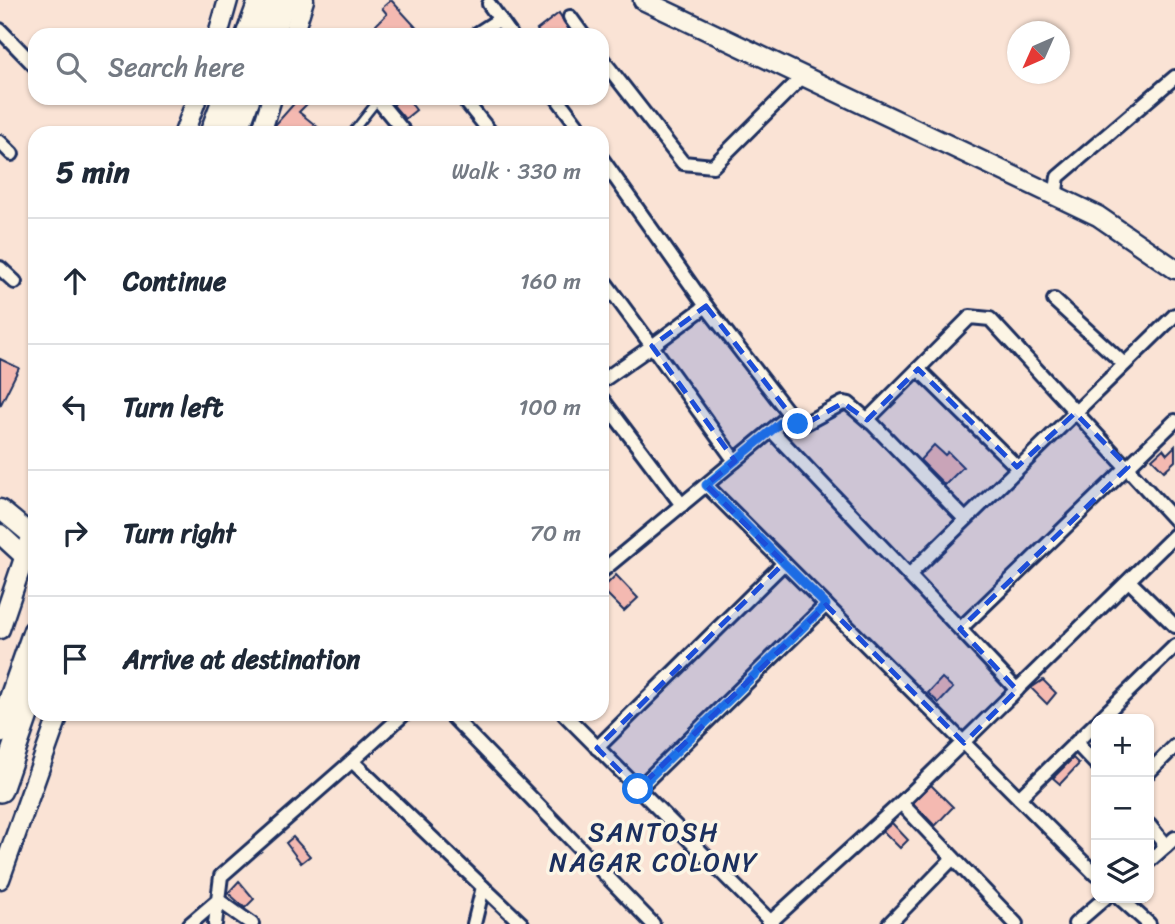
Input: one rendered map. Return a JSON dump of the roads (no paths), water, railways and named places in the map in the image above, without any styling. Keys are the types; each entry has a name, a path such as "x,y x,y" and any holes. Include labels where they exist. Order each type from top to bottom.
{"highway":[{"path":"251,28 261,0"},
{"path":"274,28 284,0"},
{"path":"218,126 235,105"},
{"path":"236,126 239,105"},
{"path":"0,732 28,652"},
{"path":"0,790 28,709"}],"street":[{"path":"220,28 228,0"},
{"path":"295,28 304,0"},
{"path":"643,0 801,78 1098,216 1175,269"},
{"path":"489,1 506,28"},
{"path":"570,18 578,28"},
{"path":"486,28 500,19"},
{"path":"0,30 28,59"},
{"path":"609,68 683,163 713,166 801,78"},
{"path":"1055,198 1058,177 1175,77"},
{"path":"187,126 194,105"},
{"path":"243,105 255,126"},
{"path":"262,126 269,105"},
{"path":"384,105 400,126"},
{"path":"469,105 485,126"},
{"path":"562,105 578,126"},
{"path":"0,142 12,154"},
{"path":"609,169 706,306 798,424 804,424 843,403 849,404 965,519"},
{"path":"0,268 15,282"},
{"path":"609,288 735,461"},
{"path":"1054,300 1124,364"},
{"path":"609,376 706,306"},
{"path":"909,575 1175,315"},
{"path":"870,422 868,419 970,317 990,319 1175,520"},
{"path":"918,369 1017,467"},
{"path":"609,408 682,505"},
{"path":"609,565 790,415"},
{"path":"960,629 1175,421"},
{"path":"772,431 1017,690"},
{"path":"706,485 1091,870"},
{"path":"0,509 28,530"},
{"path":"0,534 28,557"},
{"path":"571,721 770,923 964,743 1175,535"},
{"path":"597,748 784,563"},
{"path":"0,629 28,564"},
{"path":"1129,581 1175,625"},
{"path":"638,789 826,605"},
{"path":"1105,714 1175,646"},
{"path":"0,879 57,721"},
{"path":"215,924 221,876 396,721"},
{"path":"457,721 653,924"},
{"path":"1019,798 1091,728"},
{"path":"1076,743 1091,759"},
{"path":"1154,767 1175,746"},
{"path":"352,761 522,924"},
{"path":"901,803 1016,924"},
{"path":"1154,829 1171,842 1154,857"},
{"path":"892,923 953,858"},
{"path":"474,924 483,887"},
{"path":"190,924 218,900"},
{"path":"218,900 252,924"},
{"path":"1075,924 1099,903"},
{"path":"1126,903 1149,924"}],"lane":[{"path":"358,126 375,105"}],"district":[{"name":"SANTOSH NAGAR COLONY","path":"654,847"}]}
